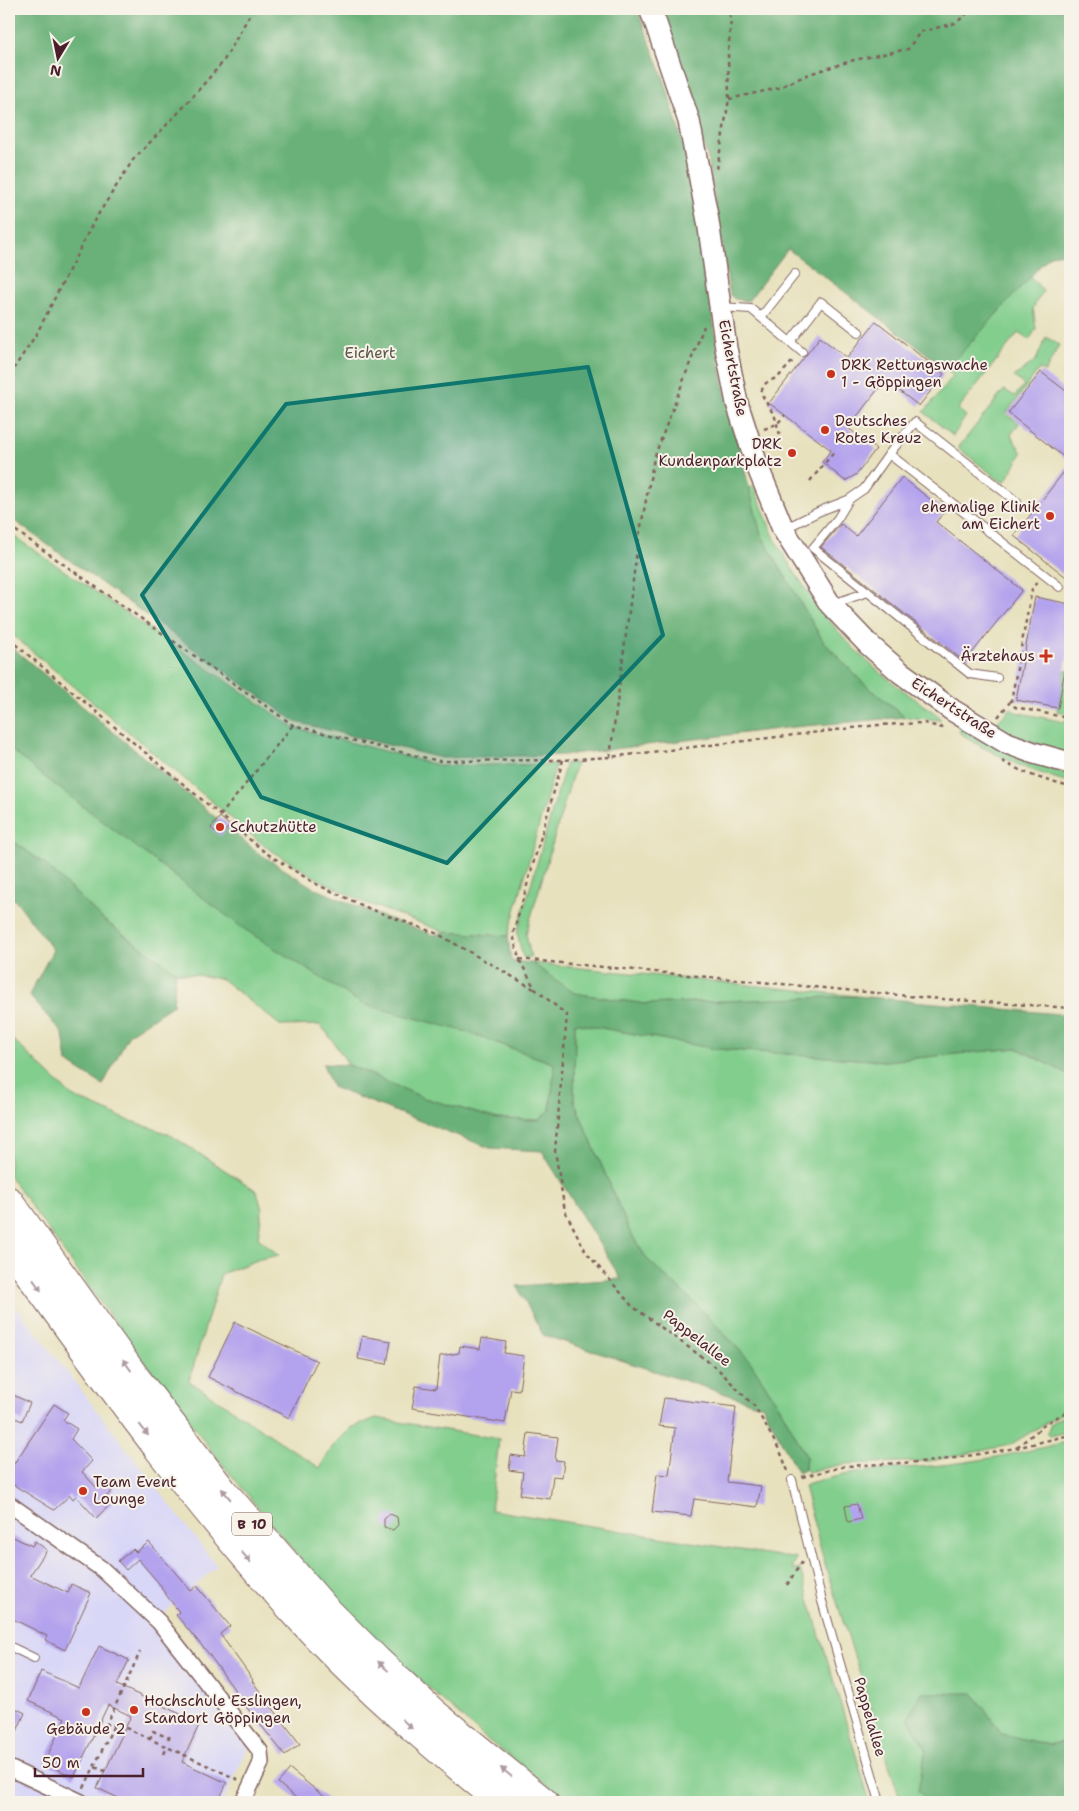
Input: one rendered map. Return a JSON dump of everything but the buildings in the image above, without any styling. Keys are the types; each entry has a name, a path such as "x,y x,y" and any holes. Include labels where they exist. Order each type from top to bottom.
{"highway":[{"name":"B 10","path":"9,1201 136,1378 217,1484 324,1607 435,1714 544,1802"},
{"name":"B 10","path":"9,1246 118,1397 205,1510 306,1626 419,1735 501,1802"}],"street":[{"name":"Eichertstraße","path":"650,9 689,120 721,307 726,348 737,403 758,468 783,529 830,604 868,644 900,672 952,710 1008,743 1034,753 1070,763"},
{"path":"9,1504 102,1569 159,1622 260,1751 261,1763 244,1802"},
{"path":"9,1768 80,1802"}],"lane":[{"path":"761,317 795,274"},
{"path":"791,341 821,302 859,332"},
{"path":"721,307 751,309 802,352"},
{"path":"783,529 848,500 864,489 888,454 915,422 1017,502"},
{"path":"888,454 1060,587"},
{"path":"848,500 838,518 813,548 970,674 997,678"},
{"path":"830,604 868,592"},
{"name":"Pappelallee","path":"792,1480 822,1601 880,1802"},
{"path":"9,1646 34,1658"}],"path":[{"path":"9,376 37,333 94,221 133,160 181,110 223,62 253,9"},
{"path":"703,197 714,184 729,99 728,54 731,19 728,9"},
{"path":"729,99 778,88 810,74 854,60 908,49 920,32 956,23 972,9"},
{"path":"610,757 638,542 654,458 708,317 721,307"},
{"path":"780,435 775,418 761,393 764,385 769,380 778,377 802,352"},
{"path":"746,431 770,428 777,424 785,415"},
{"path":"810,481 834,452"},
{"path":"9,526 293,724 439,762 563,760 610,757 878,725 924,723 948,729"},
{"path":"1003,712 1011,701 1032,589 1043,573"},
{"path":"9,639 266,853 316,884 370,909 438,934 535,989"},
{"path":"1011,701 1015,707 1063,717"},
{"path":"220,816 293,724"},
{"path":"535,989 519,959 513,934 563,760"},
{"path":"519,959 929,998 1070,1008"},
{"name":"Pappelallee","path":"535,989 567,1015 555,1151 565,1211 586,1252 632,1306 717,1368 755,1407 780,1451 792,1480"},
{"path":"1016,1448 1048,1422 1070,1410"},
{"path":"792,1480 846,1466 936,1461 1016,1448 1070,1435"},
{"path":"787,1585 809,1550"},
{"path":"113,1727 107,1724 140,1652"},
{"path":"80,1802 115,1723 251,1786"},
{"path":"150,1739 153,1731 169,1738 170,1734"},
{"path":"164,1754 167,1747"},
{"path":"94,1767 105,1772"}],"highlighted area":[{"path":"588,367 663,635 447,863 261,797 142,595 286,404"}],"shaded area":[{"path":"9,1297 217,1566 162,1615 253,1736 223,1802 9,1802"}],"green space":[{"name":"Eichert","path":"9,9 637,9 665,82 682,141 690,176 724,388 761,535 823,641 861,681 905,717 794,727 564,755 441,758 296,722 9,517"},
{"path":"658,9 1070,9 1070,243 1063,253 1050,255 947,369 788,249 748,301 735,299 730,295 708,159 673,45"},
{"path":"1030,276 1043,291 1033,308 1036,329 1029,340 1018,333 958,409 966,416 953,436 924,412 953,376 947,369"},
{"path":"1046,337 1059,345 1045,372 1039,369 1006,414 1019,423 1011,435 1022,453 1006,480 1002,482 958,448 1004,390 1015,396 1024,385 1014,377 1036,360"},
{"path":"754,487 777,543 806,590 829,620 867,661 939,716 940,720 905,717 861,681 823,641 761,535 749,488"},
{"path":"9,533 295,728 441,766 556,764 508,936 445,932 366,903 318,879 266,847 9,632"},
{"path":"9,645 257,852 312,887 365,910 434,935 445,932 508,936 511,961 532,963 574,993 645,1004 857,996 1070,1015 1070,1075 1017,1048 885,1061 716,1049 575,1023 574,1101 630,1232 647,1259 698,1306 749,1360 781,1409 806,1456 805,1469 798,1473 763,1406 543,1335 517,1286 621,1279 542,1151 490,1148 332,1087 323,1064 349,1065 424,1098 497,1119 539,1120 550,1110 555,1064 467,1032 362,1004 244,929 38,772 9,748"},
{"path":"1065,670 1070,671 1070,755 1053,751 993,726 1011,708 1015,712 1065,722 1067,713 1057,711"},
{"path":"957,723 1049,768 1070,775 1070,783 1023,767 982,747 960,733"},
{"path":"9,748 130,841 467,1032 555,1064 550,1110 540,1120 498,1119 424,1098 349,1065 320,1025 281,1026 222,979 176,972 105,921 46,865 9,838"},
{"path":"566,763 576,763 526,934 531,958 523,957 517,933"},
{"path":"9,838 46,865 105,921 176,972 173,1005 129,1034 103,1085 67,1062 63,1034 29,995 53,950 18,903 9,895"},
{"path":"532,963 857,996 645,1004 574,993"},
{"path":"575,1023 716,1049 885,1061 1017,1048 1070,1075 1070,1408 1010,1445 930,1461 844,1464 808,1472 805,1469 806,1456 781,1409 749,1360 698,1306 647,1259 630,1232 574,1101"},
{"path":"9,1036 72,1096 125,1119 169,1134 257,1191 262,1210 258,1238 279,1255 260,1259 221,1274 189,1381 320,1468 333,1446 351,1428 376,1418 499,1439 491,1510 797,1559 792,1569 800,1569 870,1802 569,1802 484,1737 377,1642 304,1563 218,1459 104,1308 9,1175"},
{"path":"1070,1413 1070,1431 1051,1436 1047,1432 1052,1422"},
{"path":"1070,1441 1070,1740 1049,1745 1002,1734 973,1693 908,1718 926,1749 919,1791 930,1802 901,1802 825,1565 804,1486 852,1474 966,1462 1019,1453"},
{"path":"921,1693 973,1693 1002,1734 1049,1745 1070,1740 1070,1802 930,1802 918,1791 926,1749 908,1718"}],"place":[{"name":"DRK Rettungswache 1 - Göppingen","path":"831,374"},
{"name":"Deutsches Rotes Kreuz","path":"825,430"},
{"name":"DRK Kundenparkplatz","path":"792,453"},
{"name":"ehemalige Klinik am Eichert","path":"1050,516"},
{"name":"Ärztehaus","path":"1046,656"},
{"name":"Schutzhütte","path":"220,827"},
{"name":"Team Event Lounge","path":"83,1491"},
{"name":"Hochschule Esslingen, Standort Göppingen","path":"134,1710"},
{"name":"Gebäude 2","path":"86,1712"}]}
